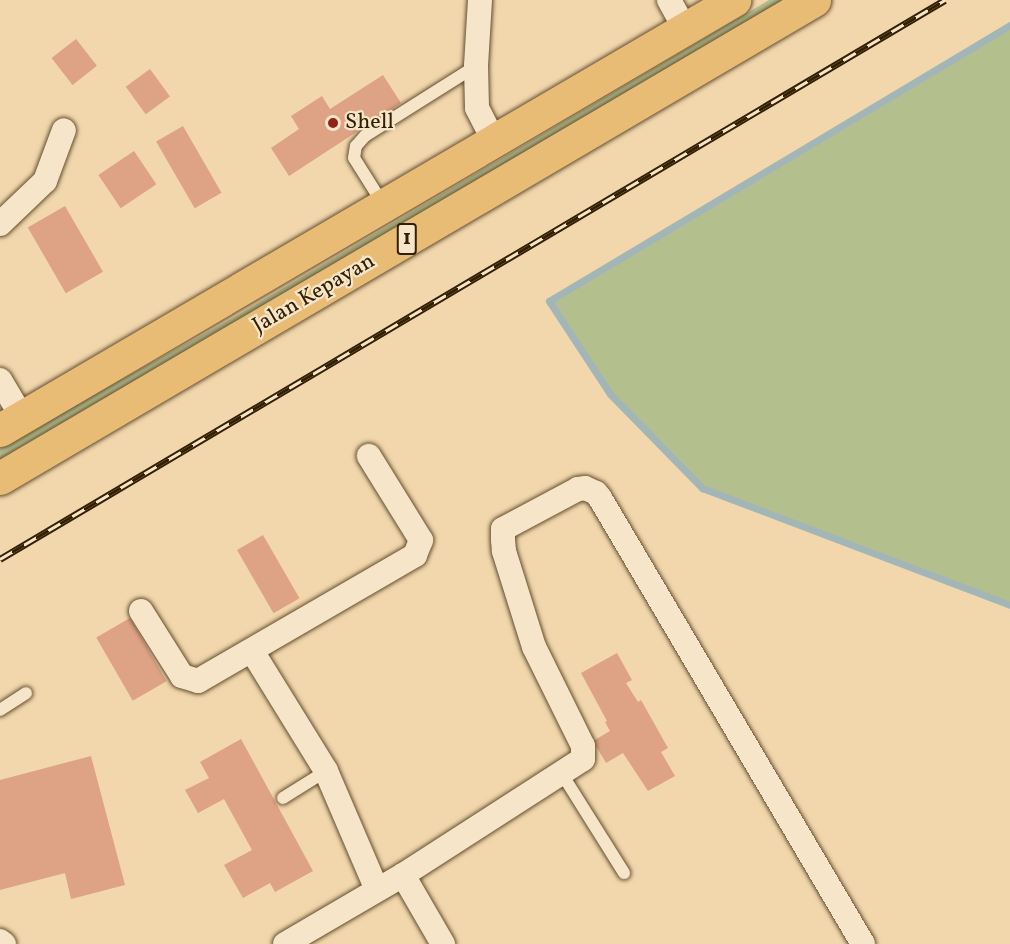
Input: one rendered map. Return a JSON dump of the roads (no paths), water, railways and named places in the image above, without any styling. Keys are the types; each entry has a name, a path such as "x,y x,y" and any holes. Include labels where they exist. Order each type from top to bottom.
{"highway":[{"name":"Jalan Kepayan","path":"11,424 734,0"},
{"name":"Jalan Kepayan","path":"0,478 813,0"}],"street":[{"path":"480,0 476,66 477,108 494,142"},
{"path":"669,0 684,29"},
{"path":"0,224 45,181 64,130"},
{"path":"0,380 11,424"},
{"path":"141,611 182,676 187,679 203,679 407,560 419,550 420,540 369,456"},
{"path":"301,940 583,759 585,750 534,647 504,551 503,529 578,489 585,488 590,489 600,498 863,944"},
{"path":"252,651 326,771 377,890"},
{"path":"404,875 443,944"},
{"path":"0,941 4,944"}],"lane":[{"path":"383,206 354,158 356,146 365,136 476,66"},
{"path":"0,710 26,693"},
{"path":"284,798 326,771"},
{"path":"562,774 624,873"}],"waterway":[{"path":"1010,25 549,301 610,394 702,488 1010,605"}],"railway":[{"path":"0,559 945,0"}],"place":[{"name":"Shell","path":"333,123"}]}
